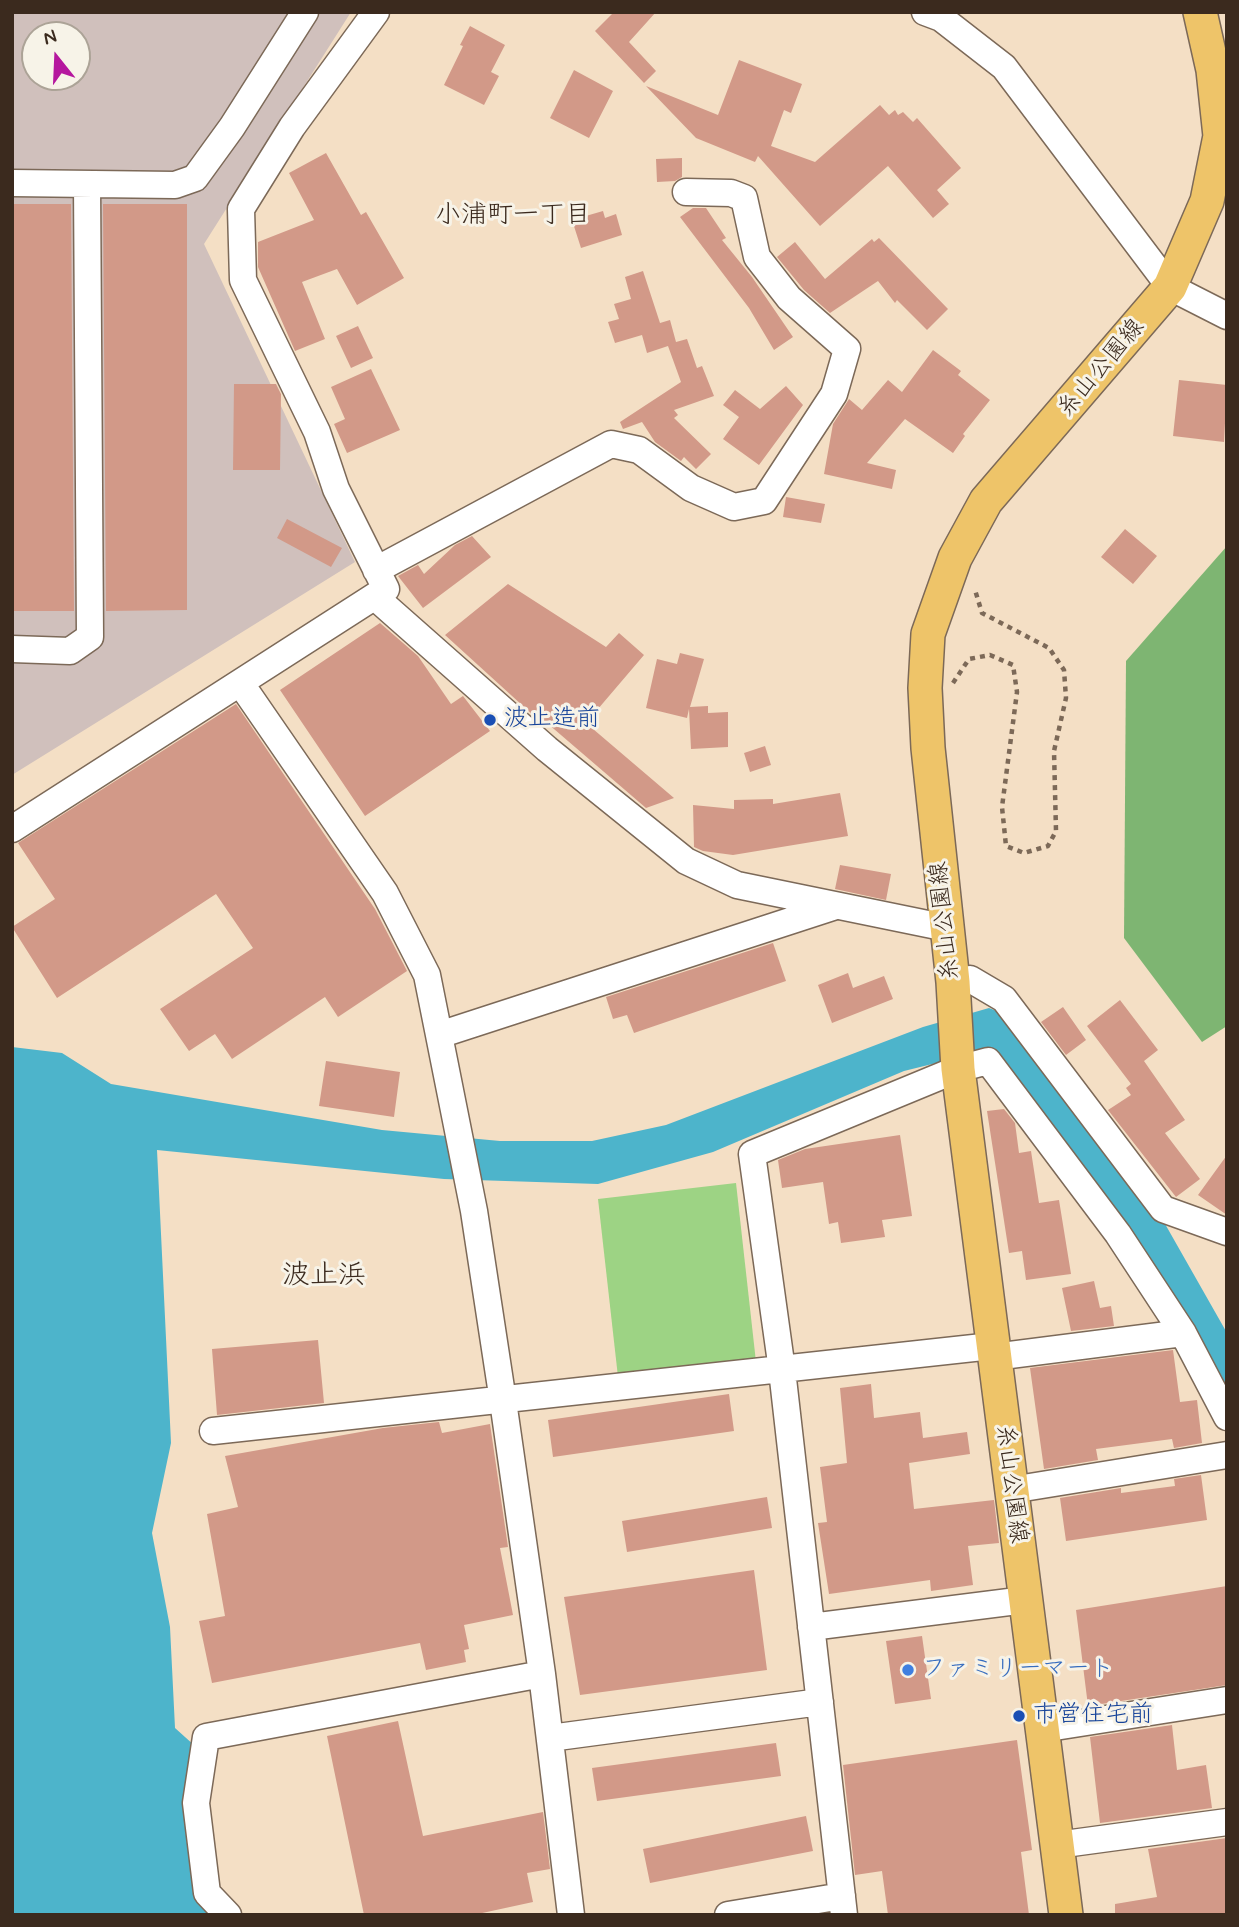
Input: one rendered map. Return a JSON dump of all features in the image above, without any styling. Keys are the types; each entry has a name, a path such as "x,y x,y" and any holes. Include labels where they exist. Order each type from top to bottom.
{"main road":[{"name":"糸山公園線","path":"1066,1915 958,1069 953,982 928,736 925,688 928,634 955,558 986,501 1170,287 1207,201 1220,136 1213,70 1200,12"}],"street":[{"path":"12,183 175,185 195,178 232,127 305,12"},
{"path":"12,829 386,589 337,489 317,432 243,280 241,209 292,127 376,12"},
{"path":"925,12 941,18 1004,67 1170,287 1227,316"},
{"path":"12,649 70,651 90,638 87,184"},
{"path":"376,570 611,444 639,450 691,488 734,507 764,501 834,394 847,349 789,298 757,257 744,198 731,193 686,192"},
{"path":"375,597 547,749 686,860 737,885 947,929"},
{"path":"241,684 391,905 426,975 465,1165 503,1401 542,1674 571,1915"},
{"path":"439,1035 836,905"},
{"path":"953,982 970,979 1004,999 1163,1209 1227,1232"},
{"path":"728,1915 843,1905 782,1370 752,1154 958,1069 988,1061 1118,1234 1183,1333 1227,1417"},
{"path":"213,1431 782,1370 1183,1333"},
{"path":"1011,1490 1227,1455"},
{"path":"811,1627 1025,1600"},
{"path":"228,1915 207,1893 196,1803 206,1737 542,1674"},
{"path":"1042,1729 1227,1700"},
{"path":"550,1738 820,1702"},
{"path":"1057,1845 1227,1822"}],"path":[{"path":"951,694 953,683 969,659 990,655 1013,665 1017,692 1002,807 1006,846 1024,853 1048,846 1056,831 1054,751 1066,698 1064,670 1049,648 982,613 974,587"}],"shaded area":[{"path":"12,12 351,12 204,244 355,562 12,775"}],"green space":[{"path":"1227,546 1227,1026 1202,1042 1124,938 1126,661"},
{"path":"736,1183 756,1362 618,1377 598,1199"}],"water":[{"path":"989,1008 1002,1013 1152,1201 1227,1333 1227,1398 989,1050 904,1071 713,1152 598,1184 444,1179 157,1150 171,1443 152,1533 170,1627 175,1728 195,1746 185,1828 194,1897 213,1915 12,1915 12,1047 62,1053 111,1084 382,1130 500,1141 592,1141 666,1125 923,1027"}],"building":[{"path":"614,12 656,12 629,42 656,71 644,83 595,31"},
{"path":"470,26 505,45 491,72 499,76 484,105 444,85"},
{"path":"739,60 802,84 791,113 784,110 771,146 815,162 880,105 889,115 895,110 898,115 903,112 913,122 917,118 961,168 937,190 949,204 933,218 888,166 820,226 758,156 755,162 696,138 646,86 718,115"},
{"path":"574,70 613,91 589,138 550,118"},
{"path":"326,153 361,215 366,212 404,278 357,305 337,269 302,282 325,339 295,351 258,267 258,242 314,220 289,173"},
{"path":"682,158 682,177 675,181 657,182 656,159"},
{"path":"12,204 71,204 74,611 12,611"},
{"path":"103,204 187,204 187,610 106,611"},
{"path":"693,208 706,208 726,238 722,240 752,277 793,337 774,350 749,308 680,217"},
{"path":"603,211 605,218 616,214 622,235 581,248 572,220"},
{"path":"879,238 948,309 927,330 897,300 895,303 878,281 830,313 804,290 777,257 795,242 825,279 872,239 874,242"},
{"path":"643,271 660,323 670,320 676,342 687,339 697,368 702,366 714,396 674,410 678,415 674,418 711,454 696,469 684,457 681,461 655,442 642,422 623,429 620,422 681,382 668,346 647,353 642,335 615,343 608,322 619,319 614,304 631,299 625,277"},
{"path":"358,326 373,358 351,368 336,336"},
{"path":"933,350 961,371 958,375 990,400 963,434 965,436 953,453 905,419 867,463 896,470 892,489 824,474 833,424 849,399 862,410 888,380 902,392"},
{"path":"371,369 400,430 347,453 334,424 345,419 331,387"},
{"path":"1179,380 1227,385 1224,442 1173,436"},
{"path":"234,384 276,384 281,394 280,470 233,470"},
{"path":"786,386 803,405 759,465 723,439 739,417 723,405 735,390 760,409"},
{"path":"786,497 825,504 821,523 783,517"},
{"path":"287,519 342,548 331,567 277,538"},
{"path":"1125,529 1157,556 1133,584 1101,557"},
{"path":"472,536 491,557 423,608 398,576 418,565 424,574 455,545"},
{"path":"508,584 606,647 619,633 644,655 586,723 674,798 646,808 547,723 545,726 445,635"},
{"path":"380,623 418,656 451,704 463,696 490,731 365,816 280,690"},
{"path":"680,653 704,659 690,707 708,706 708,713 728,712 728,747 691,749 689,709 687,718 646,708 657,659 677,664"},
{"path":"236,704 375,909 407,971 338,1017 325,997 232,1059 215,1034 189,1051 160,1009 253,948 216,894 57,998 12,927 55,899 18,843"},
{"path":"765,746 771,765 750,772 744,753"},
{"path":"840,793 848,836 733,855 703,851 694,847 693,805 734,809 734,800 773,799 773,804"},
{"path":"840,865 891,874 886,900 835,889"},
{"path":"773,943 786,981 634,1033 627,1015 613,1019 606,997"},
{"path":"848,973 853,988 884,976 893,999 832,1023 818,985"},
{"path":"1120,1000 1158,1050 1144,1061 1185,1120 1165,1133 1200,1179 1176,1197 1108,1110 1131,1095 1126,1088 1131,1084 1087,1026"},
{"path":"1063,1007 1086,1040 1066,1055 1041,1022"},
{"path":"326,1061 400,1072 394,1117 319,1106"},
{"path":"1004,1109 1015,1123 1019,1153 1031,1151 1039,1203 1059,1200 1071,1274 1026,1280 1022,1251 1009,1253 987,1111"},
{"path":"900,1135 912,1216 882,1220 885,1237 841,1243 838,1222 829,1224 823,1182 782,1188 778,1160 805,1149"},
{"path":"1227,1155 1227,1215 1198,1195"},
{"path":"1094,1281 1100,1308 1111,1306 1114,1326 1071,1331 1062,1288"},
{"path":"318,1340 324,1403 217,1415 212,1349"},
{"path":"1173,1350 1180,1402 1197,1400 1202,1443 1174,1448 1172,1439 1096,1449 1098,1460 1044,1469 1030,1368"},
{"path":"871,1384 874,1418 920,1412 923,1438 967,1432 970,1454 909,1463 914,1509 994,1500 999,1543 968,1546 973,1585 931,1591 930,1580 829,1594 818,1523 827,1522 820,1467 847,1463 840,1388"},
{"path":"729,1394 734,1431 553,1457 548,1420"},
{"path":"439,1422 442,1433 490,1424 508,1547 500,1548 513,1615 464,1625 469,1649 464,1650 466,1662 426,1670 420,1643 212,1683 199,1621 225,1616 207,1514 238,1507 225,1456 383,1428"},
{"path":"1201,1475 1207,1520 1066,1541 1060,1498 1121,1488 1121,1493 1175,1486 1174,1479"},
{"path":"767,1497 772,1528 627,1552 622,1521"},
{"path":"754,1570 767,1670 580,1695 564,1597"},
{"path":"1227,1586 1227,1685 1088,1706 1076,1610"},
{"name":"ファミリーマート","path":"922,1636 931,1699 895,1704 886,1641"},
{"path":"398,1721 423,1836 543,1812 550,1869 527,1873 533,1902 473,1915 364,1915 327,1736"},
{"path":"1172,1725 1177,1770 1206,1765 1212,1808 1100,1823 1090,1737"},
{"path":"1017,1740 1032,1850 1021,1852 1029,1915 888,1915 882,1871 855,1875 843,1765"},
{"path":"776,1743 781,1776 597,1801 592,1768"},
{"path":"806,1816 813,1851 650,1883 643,1849"},
{"path":"1227,1838 1227,1915 1115,1915 1115,1904 1157,1897 1148,1849"}],"place":[{"name":"波止造前","path":"490,720"},
{"name":"ファミリーマート","path":"908,1670"},
{"name":"市営住宅前","path":"1019,1716"}],"district":[{"name":"小浦町一丁目","path":"513,217"},
{"name":"波止浜","path":"324,1277"}]}
